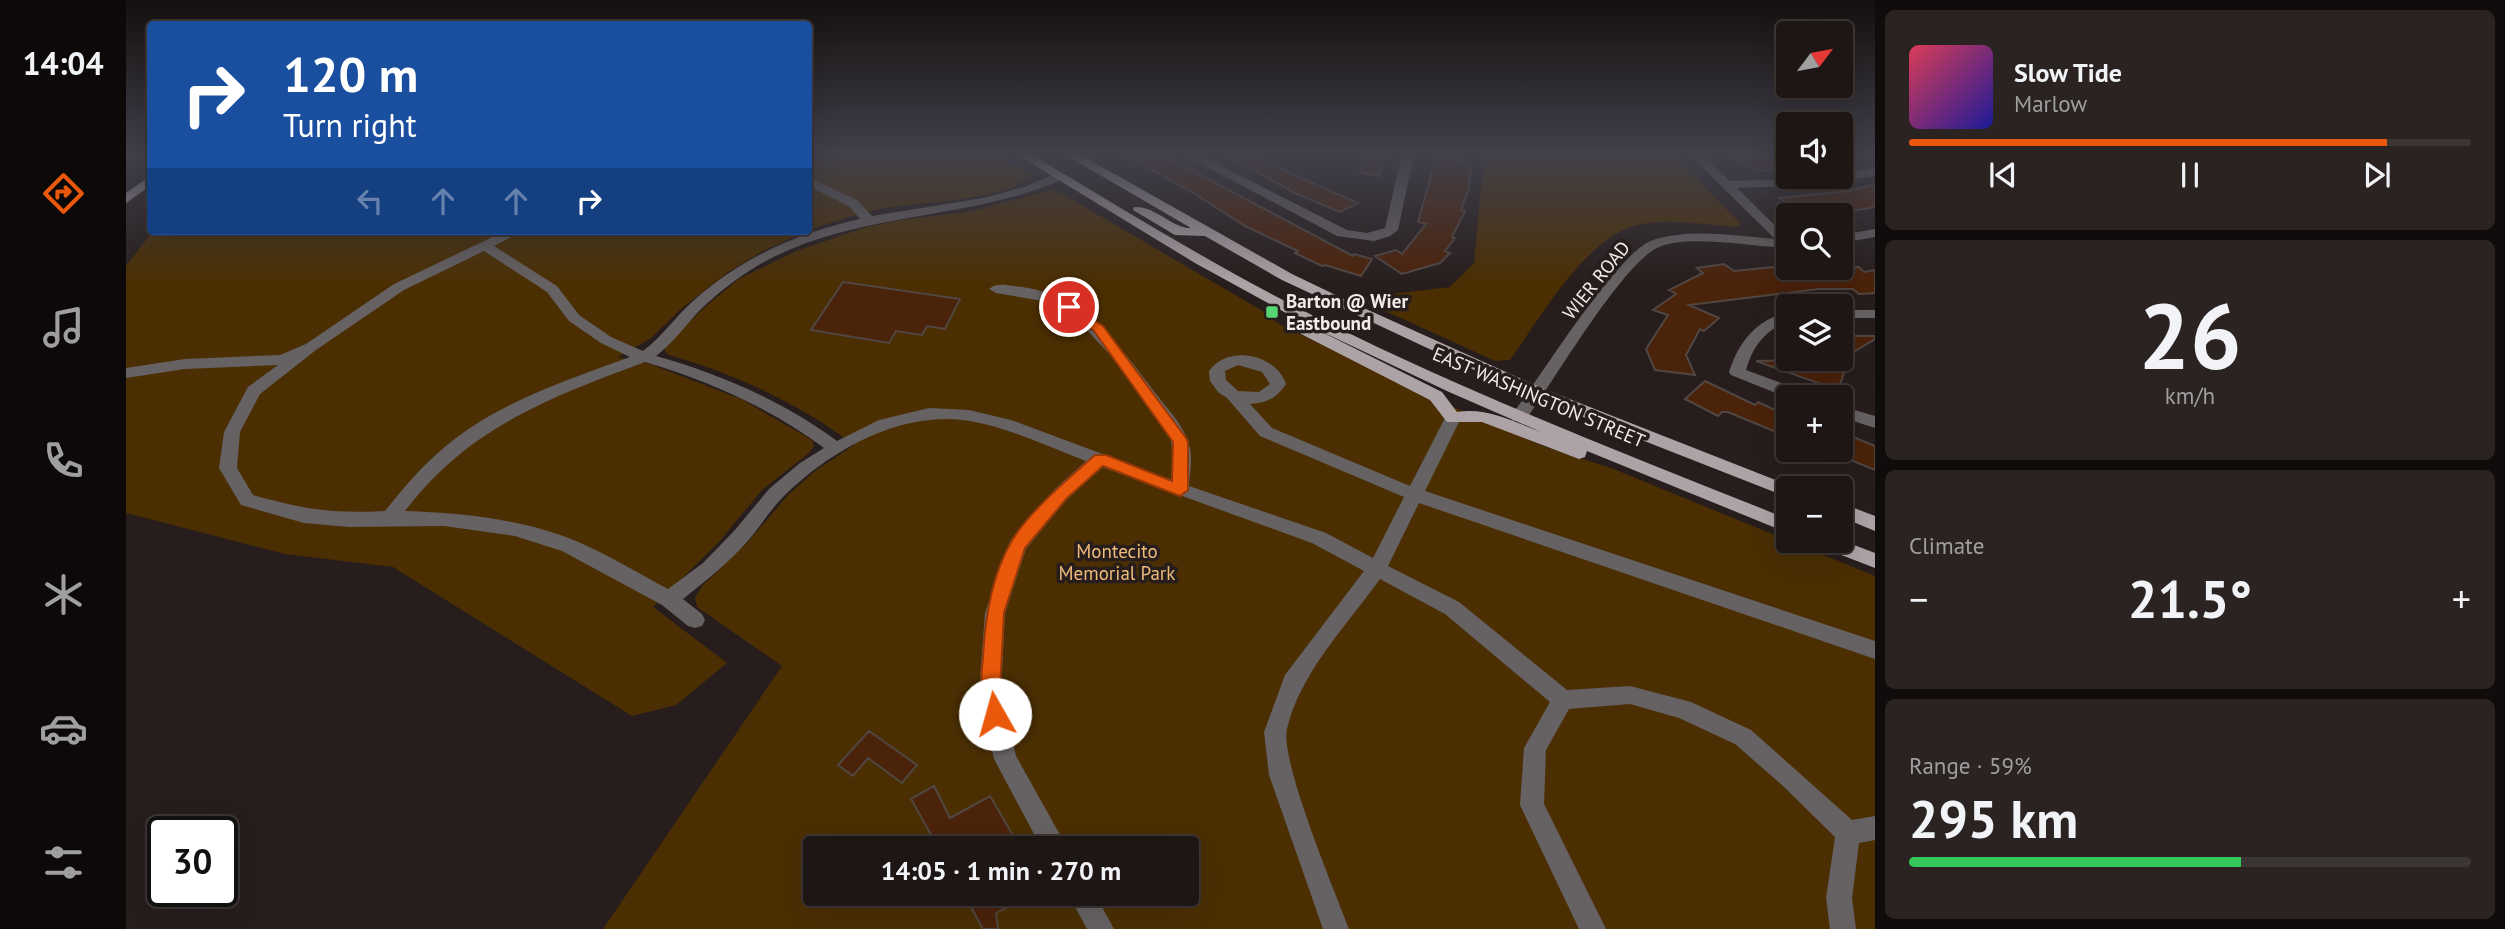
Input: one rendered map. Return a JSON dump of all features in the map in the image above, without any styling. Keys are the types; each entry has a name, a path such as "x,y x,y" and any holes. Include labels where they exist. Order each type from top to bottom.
{"main road":[{"name":"EAST WASHINGTON STREET","path":"1096,197 1259,293 1305,316 1519,417 1776,521"},
{"path":"1116,197 1181,232 1207,232"},
{"name":"EAST WASHINGTON STREET","path":"1146,197 1298,283 1538,393 1776,485"},
{"path":"1305,316 1300,322 1307,331 1436,396 1453,418 1479,416 1574,452 1597,457 1604,451"},
{"path":"1853,515 1875,524"},
{"path":"1853,552 1875,561"}],"street":[{"path":"841,197 853,203 869,221"},
{"path":"390,518 425,474 463,442 519,408 644,357 697,305 758,260 825,231 898,214 1001,197"},
{"path":"1273,197 1342,233 1364,237 1385,234 1391,230 1398,197"},
{"path":"1739,197 1776,233"},
{"path":"1853,237 1874,234"},
{"path":"507,235 399,287 311,347 254,391 232,432 228,468 247,500 304,516 349,520 444,519 515,529 569,545 669,599 695,620"},
{"name":"WIER ROAD","path":"1519,417 1607,293 1639,254 1655,244 1691,239 1776,243"},
{"path":"483,245 552,289 575,318 606,340 644,357 692,371 755,398 808,428 837,449"},
{"path":"996,289 1015,289 1044,297 1069,307 1098,328 1181,442 1180,490"},
{"path":"1853,314 1875,314"},
{"path":"1776,322 1762,328 1742,354 1737,372 1776,387"},
{"path":"126,373 185,364 282,360 311,347"},
{"path":"1233,394 1266,432 1413,494 1875,650"},
{"path":"669,599 710,568 741,537 776,493 806,467 885,424 929,413 969,415 1005,424 1180,490 1319,538 1378,566 1452,608 1563,700 1629,695 1683,709 1743,737 1848,833"},
{"path":"1853,415 1875,422"},
{"path":"1336,929 1281,775 1275,732 1293,682 1378,566 1453,418"},
{"path":"1048,836 1005,759 990,691 995,613 1017,546 1062,494 1100,459"},
{"path":"1563,700 1535,748 1532,805 1593,929"},
{"path":"1848,833 1875,828"},
{"path":"1843,929 1839,898 1848,833"},
{"path":"1088,906 1101,929"}],"green space":[{"path":"812,197 973,197 897,206 812,229"},
{"name":"Montecito Memorial Park","path":"1024,197 1068,197 1261,310 1281,325 1426,395 1545,447 1611,468 1776,536 1776,553 1819,553 1875,576 1875,929 603,929 782,666 697,607 695,598 702,586 748,542 788,495 815,471 854,445 789,403 717,371 669,355 665,346 707,305 739,279 796,251 894,221 973,211"},
{"path":"1480,197 1715,197 1741,224 1736,227 1684,222 1645,223 1614,235 1597,248 1564,283 1510,360 1495,361 1357,298 1450,287 1474,263"},
{"path":"150,235 798,235 765,250 728,272 681,309 650,339 618,357 650,364 741,399 812,440 814,446 809,453 762,490 718,543 653,607 727,663 676,705 632,716 393,567 285,554 126,513 126,266"}],"building":[{"path":"1200,197 1243,197 1353,256 1354,254 1372,259 1361,276 1322,266 1295,253 1298,251 1245,226"},
{"path":"1305,197 1345,197 1358,203 1340,212"},
{"path":"1425,197 1466,197 1461,210 1465,211 1452,237 1455,238 1445,251 1450,253 1440,263 1402,274 1375,256 1396,250 1402,254 1426,224 1418,222"},
{"path":"1875,197 1875,207 1853,211 1853,203 1779,203 1786,202 1779,198"},
{"path":"1724,264 1734,271 1773,267 1776,269 1776,280 1853,280 1853,267 1859,267 1864,272 1875,270 1875,293 1859,294 1853,289 1819,289 1689,305 1719,318 1704,331 1700,329 1686,355 1695,375 1655,370 1646,349 1668,315 1653,310 1676,294 1669,290 1703,273 1697,268"},
{"path":"843,282 960,299 945,329 927,326 922,335 896,331 889,343 811,330"},
{"path":"1853,336 1875,336 1875,339 1853,352"},
{"path":"1756,361 1776,361 1776,368"},
{"path":"1784,371 1844,373 1840,385 1824,385"},
{"path":"1705,381 1755,405 1758,402 1776,410 1776,432 1728,412 1722,412 1718,416 1685,399"},
{"path":"1853,437 1875,446 1875,470 1853,461"},
{"path":"869,731 917,765 902,783 868,758 853,776 838,765"},
{"path":"934,786 950,818 990,796 1013,836 932,836 911,799"},
{"path":"971,906 1010,906 996,913 998,929 983,929"}],"place":[{"name":"Barton @ Wier Eastbound","path":"1272,312"}],"route":[{"path":"995,714 990,691 995,613 1017,546 1062,494 1100,459 1180,490 1181,442 1098,328 1069,307"}]}
